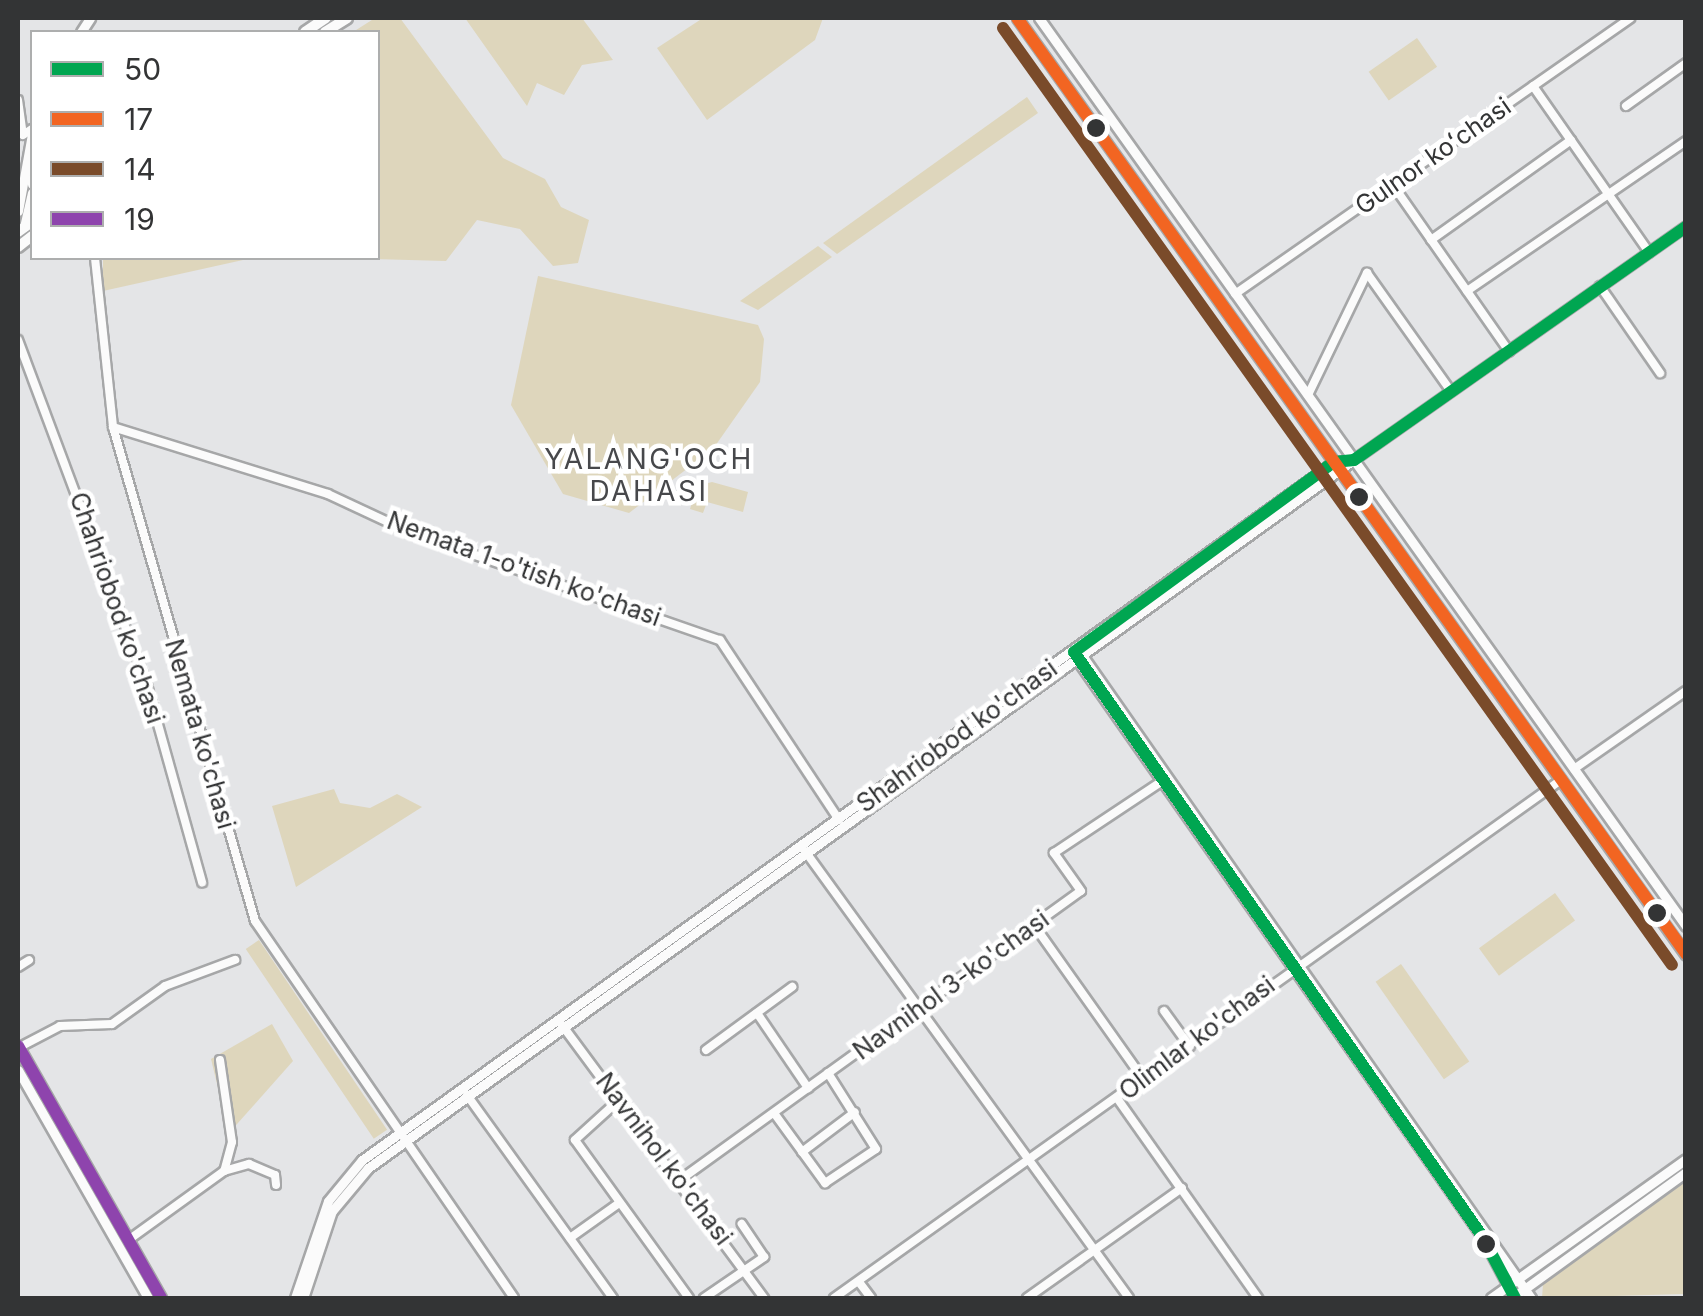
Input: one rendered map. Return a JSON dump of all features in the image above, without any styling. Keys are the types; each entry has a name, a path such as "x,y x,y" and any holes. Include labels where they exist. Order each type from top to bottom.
{"main road":[{"path":"1018,18 1686,955"},
{"path":"1039,18 1686,926"},
{"path":"1036,44 1050,34"},
{"path":"18,211 26,134"},
{"path":"25,234 30,205"},
{"path":"1334,462 1354,460"},
{"name":"Shahriobod ko'chasi","path":"295,1298 335,1189 402,1137 1354,460"},
{"name":"Shahriobod ko'chasi","path":"1078,656 1334,462"},
{"path":"1078,656 1161,782 1297,965 1511,1285 1514,1298 1528,1293 1686,1172"},
{"path":"1078,656 1522,1276 1528,1293"},
{"path":"1504,700 1518,690"},
{"path":"1617,859 1631,849"},
{"path":"18,1047 148,1298"},
{"path":"18,1070 73,1156"},
{"name":"Shahriobod ko'chasi","path":"304,1298 339,1199 402,1137"},
{"path":"1491,1298 1686,1159"},
{"path":"91,1188 161,1298"}],"street":[{"name":"Gulnor koʻchasi","path":"1236,294 1630,18"},
{"path":"1626,106 1686,63"},
{"path":"1533,86 1648,252"},
{"path":"18,100 26,134"},
{"path":"1431,240 1572,140"},
{"path":"1466,290 1686,141"},
{"path":"1393,185 1508,351"},
{"path":"1354,460 1686,226"},
{"name":"Nemata ko'chasi","path":"95,260 94,294 113,427 259,931 514,1298"},
{"path":"1308,395 1367,273 1452,391"},
{"path":"1600,286 1660,373"},
{"name":"Chahriobod ko'chasi","path":"18,340 147,686 202,882"},
{"name":"Nemata 1-o'tish ko'chasi","path":"113,427 328,494 409,532 720,640 842,824"},
{"path":"1574,768 1686,691"},
{"name":"Olimlar ko'chasi","path":"834,1298 1560,780"},
{"name":"Navnihol 3-ko'chasi","path":"680,1180 1080,891 1054,853 1161,782"},
{"path":"805,851 1128,1298"},
{"path":"1034,924 1143,1079"},
{"path":"18,968 30,960"},
{"path":"18,1047 60,1026 112,1024 165,986 235,960"},
{"path":"706,1050 792,987"},
{"path":"1164,1011 1190,1047"},
{"path":"757,1013 808,1088"},
{"name":"Navnihol ko'chasi","path":"562,1026 620,1099 764,1298"},
{"path":"220,1060 232,1142 224,1172"},
{"path":"774,1112 825,1183 876,1149 828,1073"},
{"path":"466,1093 613,1298"},
{"path":"1117,1098 1258,1298"},
{"path":"620,1099 574,1136 689,1298"},
{"path":"802,1152 856,1112"},
{"path":"127,1241 224,1172 249,1164 275,1175 276,1185"},
{"path":"1027,1298 1182,1188"},
{"path":"570,1238 619,1203"},
{"path":"704,1298 765,1254 742,1224"},
{"path":"859,1282 871,1298"}],"shaded area":[{"path":"375,18 400,18 503,158 545,179 561,207 589,220 578,263 553,266 520,229 477,220 446,261 380,259 380,30 356,30"},
{"path":"465,18 582,18 613,60 582,65 564,95 537,83 527,106"},
{"path":"703,18 823,18 815,40 707,120 657,48"},
{"path":"1417,38 1437,67 1389,101 1369,72"},
{"path":"1027,97 1038,113 837,254 823,243"},
{"path":"818,246 832,257 758,310 740,301"},
{"path":"103,260 243,260 103,291"},
{"path":"538,276 758,325 764,339 760,382 713,449 629,513 563,494 511,405"},
{"path":"712,482 748,492 743,512 707,502 703,513 690,509 697,486"},
{"path":"334,789 340,803 370,808 397,794 422,807 296,887 272,806"},
{"path":"1555,893 1575,921 1499,976 1479,948"},
{"path":"259,940 387,1130 374,1139 246,949"},
{"path":"1401,964 1469,1061 1444,1079 1376,982"},
{"path":"272,1024 293,1061 229,1133 211,1059"},
{"path":"1685,1181 1685,1294 1542,1298 1543,1284"}],"transit line":[{"name":"17","path":"1017,18 1686,954"},
{"name":"14","path":"1003,28 1672,965"},
{"name":"50","path":"1515,1298 1482,1236 1074,652 1334,462 1354,460 1686,227"},
{"name":"19","path":"18,1046 161,1298"}],"district":[{"name":"YALANG'OCH DAHASI","path":"649,475"}]}
